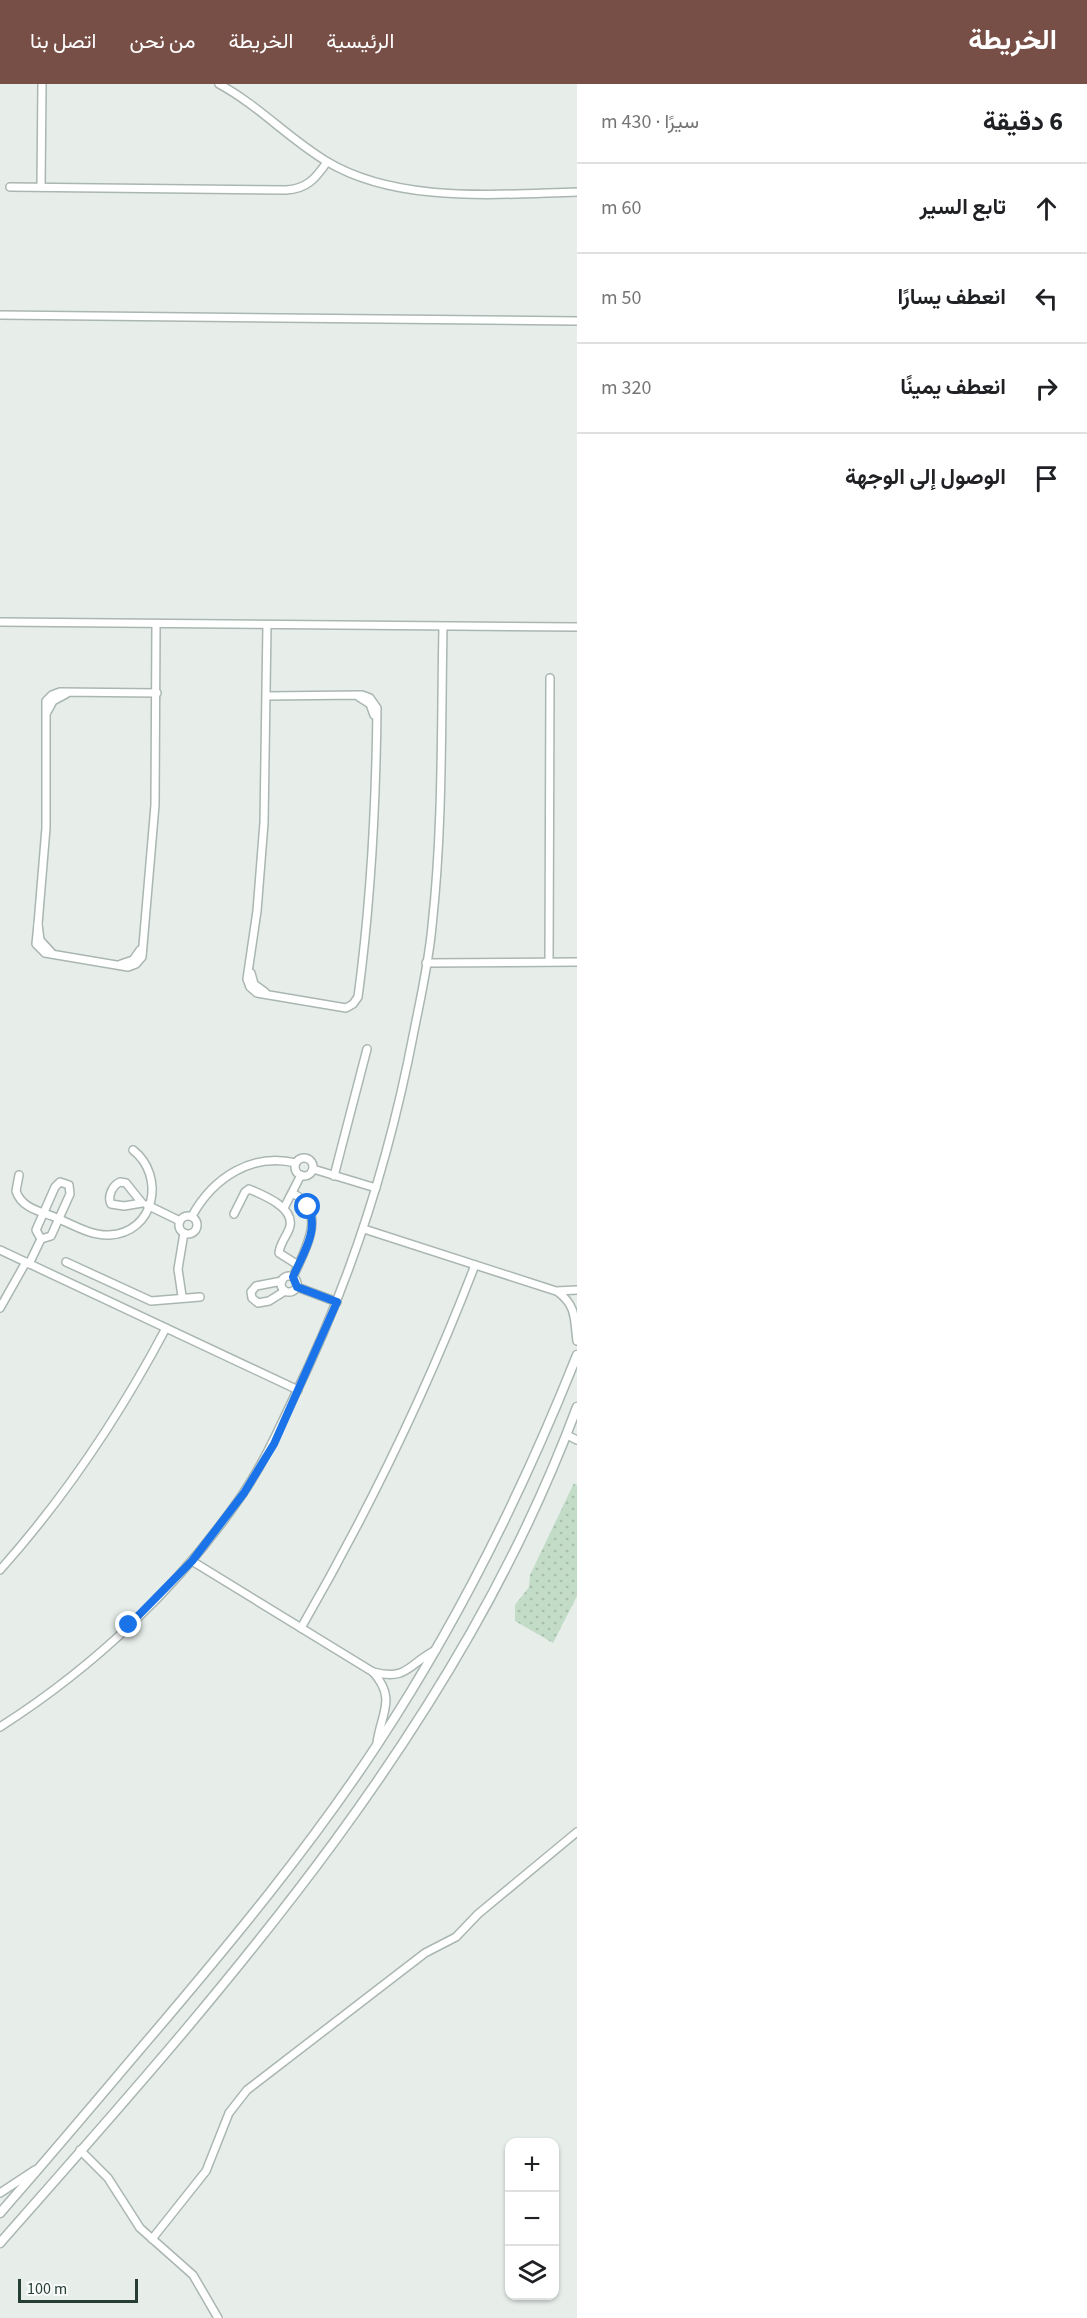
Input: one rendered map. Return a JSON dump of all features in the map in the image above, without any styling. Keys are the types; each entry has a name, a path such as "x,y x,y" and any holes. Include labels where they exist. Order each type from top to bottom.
{"street":[{"path":"41,187 42,84"},
{"path":"219,84 250,103 327,162 365,179 405,189 463,192 577,192"},
{"path":"10,187 293,190 312,182 327,162"},
{"path":"0,315 577,321"},
{"path":"0,622 577,627"},
{"path":"156,625 156,693 154,837 144,942 134,960 113,964 59,956 42,944 39,924 45,855 45,705 56,693 156,693"},
{"path":"266,696 354,695 370,704 376,722 371,872 358,997 346,1008 257,993 250,987 247,979 263,841 267,625"},
{"path":"0,1727 85,1664 151,1604 192,1561 227,1516 274,1444 337,1302 364,1229 408,1067 432,930 439,845 443,627"},
{"path":"549,962 550,678"},
{"path":"426,963 577,962"},
{"path":"334,1176 367,1049"},
{"path":"19,1175 16,1187 19,1199 25,1205 92,1232 112,1235 132,1228 150,1206 152,1179 143,1160 133,1150"},
{"path":"313,1169 307,1175 301,1175 296,1172 296,1163 300,1159 309,1159 313,1169 376,1188"},
{"path":"182,1296 178,1269 184,1233 180,1228 180,1221 184,1217 192,1216 214,1186 238,1169 264,1160 296,1163"},
{"path":"284,1208 301,1175"},
{"path":"0,1308 41,1239 51,1236 71,1191 65,1182 56,1185 36,1230 41,1239"},
{"path":"142,1203 123,1182 115,1184 109,1198 115,1206 142,1203 180,1221"},
{"path":"234,1214 244,1192 249,1189 284,1208 290,1216 290,1225 279,1252 298,1264"},
{"path":"292,1193 308,1207 313,1222 312,1233 293,1277 297,1287 337,1302"},
{"path":"184,1233 193,1233 197,1229 197,1223 192,1216"},
{"path":"364,1229 556,1291 577,1290"},
{"path":"0,1250 298,1390"},
{"path":"66,1262 146,1300 161,1302 182,1296 200,1297"},
{"path":"301,1628 357,1530 396,1453 443,1348 475,1265"},
{"path":"293,1277 285,1276 282,1281 256,1286 252,1290 252,1298 255,1302 264,1303 297,1287"},
{"path":"282,1281 285,1291"},
{"path":"556,1291 573,1306 577,1318 577,1341"},
{"path":"0,1570 90,1456 133,1388 166,1328"},
{"path":"0,2213 262,1904 377,1745 436,1650 523,1485 577,1355"},
{"path":"0,2243 286,1909 393,1759 442,1681 494,1588 567,1435 577,1407"},
{"path":"567,1435 577,1440"},
{"path":"192,1561 373,1672 390,1676 404,1673 436,1650"},
{"path":"373,1672 383,1685 387,1697 377,1745"},
{"path":"152,2239 206,2170 230,2113 247,2090 425,1953 456,1937 478,1914 577,1833"},
{"path":"80,2150 108,2178 135,2222 193,2275 218,2318"},
{"path":"0,2193 40,2168"}],"green space":[{"path":"574,1483 577,1485 577,1596 553,1643 515,1621 515,1605 529,1587 530,1575"}],"route":[{"path":"129,1625 192,1561 244,1493 274,1444 322,1340 337,1302 297,1287 297,1281 293,1277 312,1233 313,1222 308,1207"}]}
